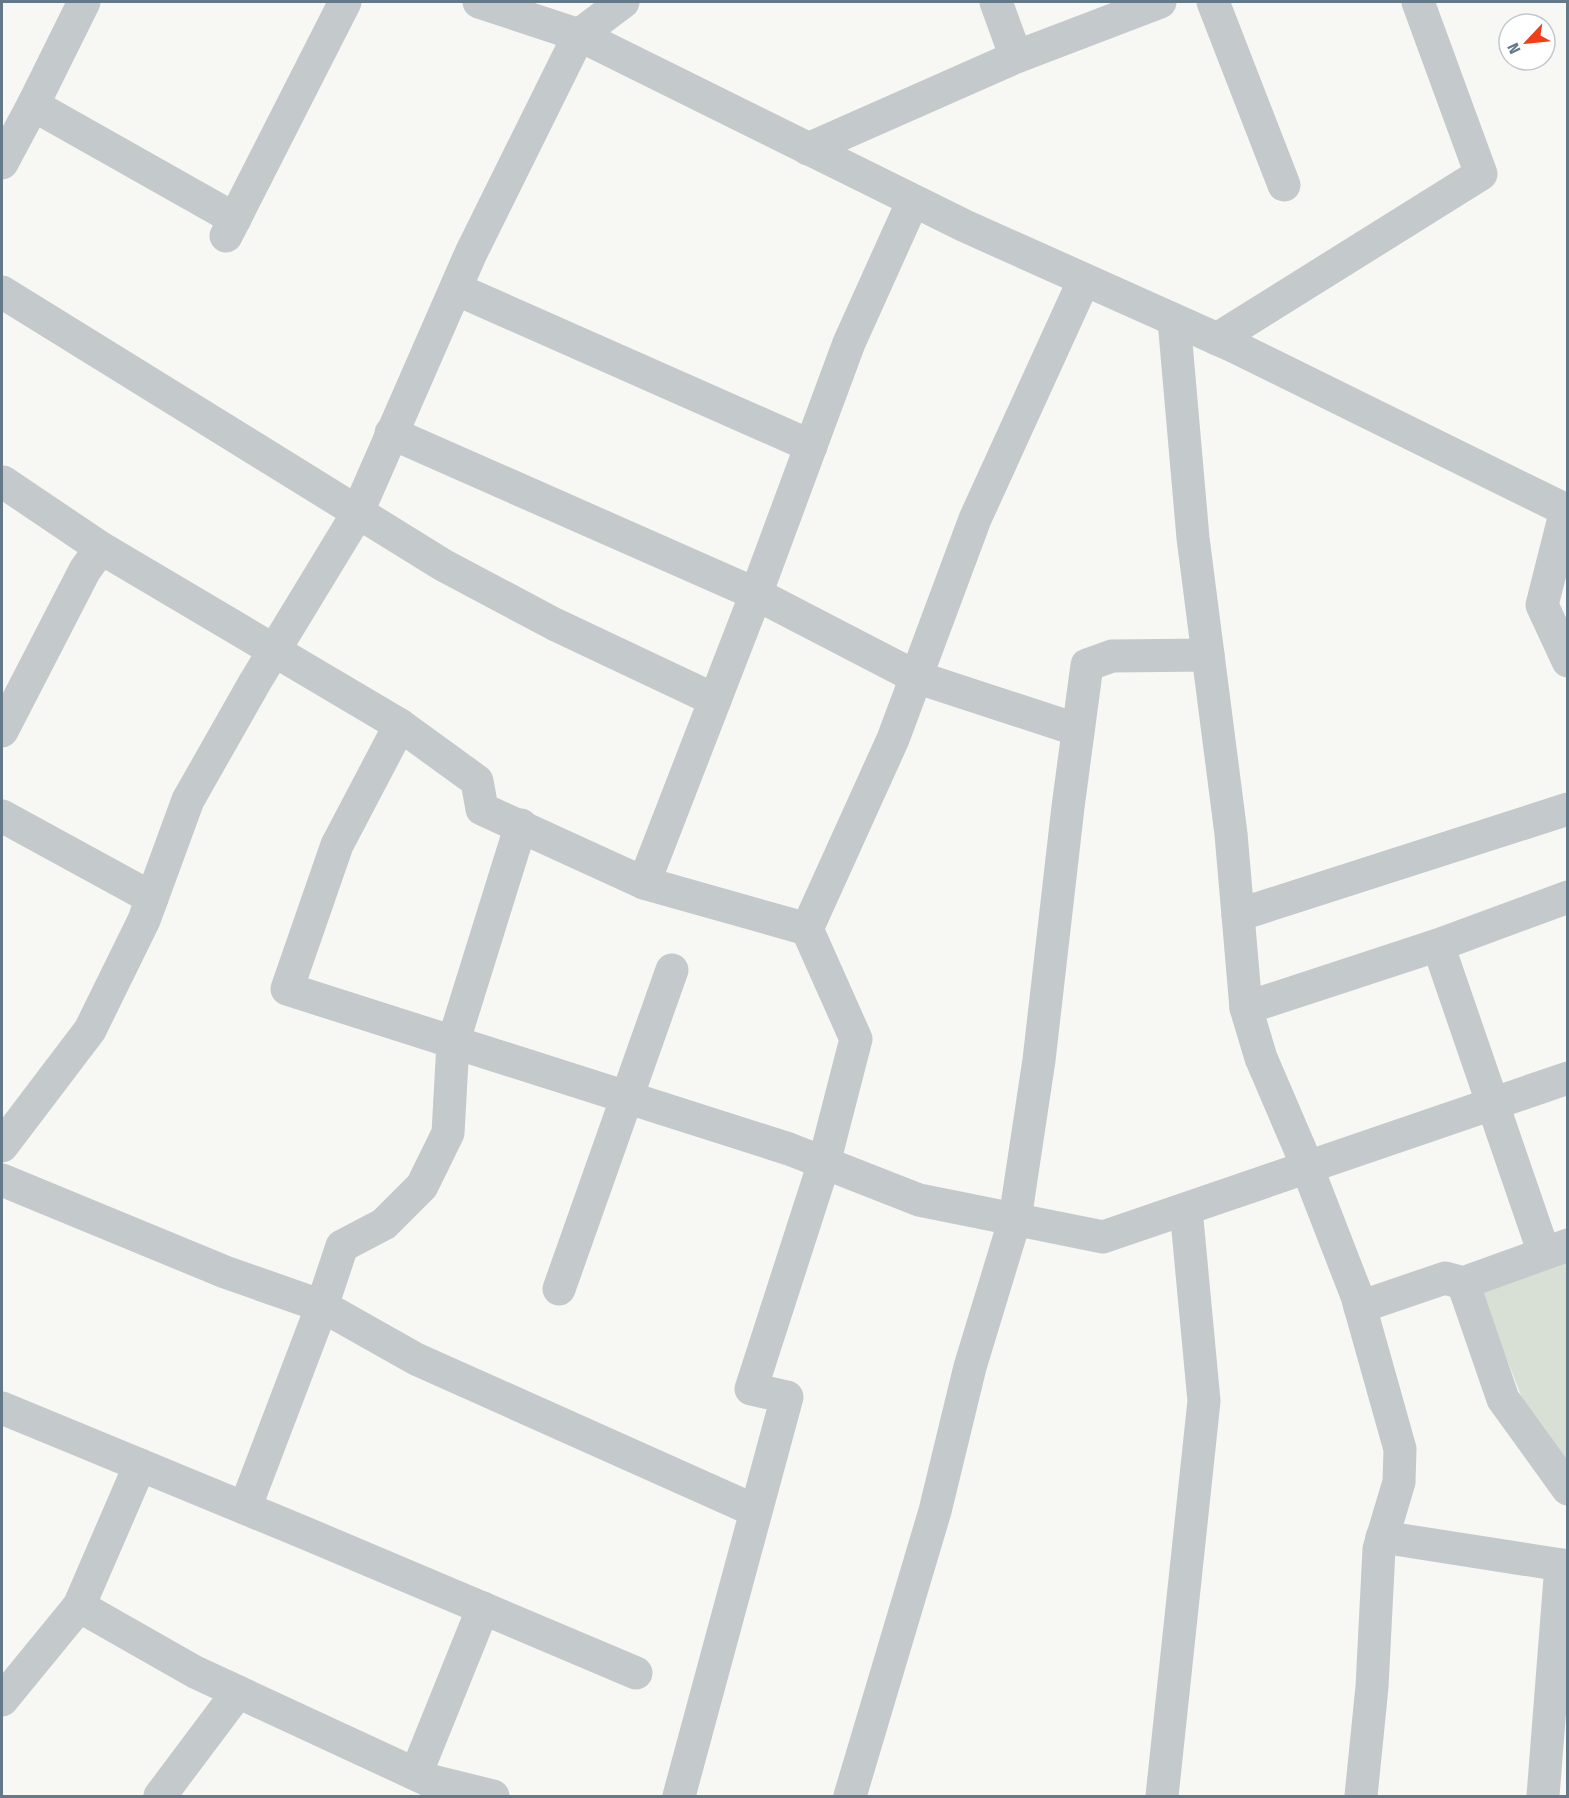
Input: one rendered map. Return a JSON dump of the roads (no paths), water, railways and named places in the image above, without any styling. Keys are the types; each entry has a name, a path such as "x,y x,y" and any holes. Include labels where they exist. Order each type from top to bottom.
{"street":[{"path":"2,163 84,2"},
{"path":"33,105 230,228 345,2"},
{"path":"479,2 579,35 913,201 1217,339 1567,511 1542,604 1568,661"},
{"path":"2,1146 90,1030 144,920 188,800 358,512 471,253 579,35 623,2"},
{"path":"996,2 1016,57"},
{"path":"808,149 1016,57 1160,2"},
{"path":"1213,2 1284,185"},
{"path":"1217,339 1481,174 1418,2"},
{"path":"644,883 756,594 849,343 913,201"},
{"path":"679,1797 787,1396 751,1389 824,1163 856,1039 807,929 893,739 975,519 1084,280"},
{"path":"456,289 811,446"},
{"path":"2,292 443,565 544,619 715,700"},
{"path":"1174,320 1193,538 1231,834 1246,1008 1261,1058 1307,1167 1357,1296 1400,1449 1399,1482 1379,1549 1372,1687 1361,1797"},
{"path":"391,433 756,594 916,677 1078,730"},
{"path":"3,482 101,548 400,725 477,781 482,809 644,883 807,929"},
{"path":"2,730 85,570 101,548"},
{"path":"850,1797 935,1512 970,1367 1015,1219 1039,1060 1087,665 1112,656 1208,655"},
{"path":"400,725 337,845 287,989 789,1149 919,1200 1103,1237 1568,1078"},
{"path":"1238,915 1568,809"},
{"path":"2,816 152,898"},
{"path":"246,1508 322,1306 342,1246 384,1224 422,1186 448,1133 453,1043 521,825"},
{"path":"1246,1008 1438,945 1568,897"},
{"path":"1360,1307 1446,1278 1463,1283 1556,1249 1491,1104 1438,945"},
{"path":"559,1289 672,970"},
{"path":"2,1180 225,1272 322,1306 416,1359 756,1510"},
{"path":"1162,1797 1204,1401 1185,1209"},
{"path":"1463,1283 1503,1399 1568,1489"},
{"path":"2,1408 246,1508 636,1673"},
{"path":"2,1700 79,1606 140,1465"},
{"path":"1382,1538 1564,1565 1543,1797"},
{"path":"79,1606 195,1672 428,1780 494,1797"},
{"path":"416,1774 483,1608"},
{"path":"160,1797 238,1692"}]}
